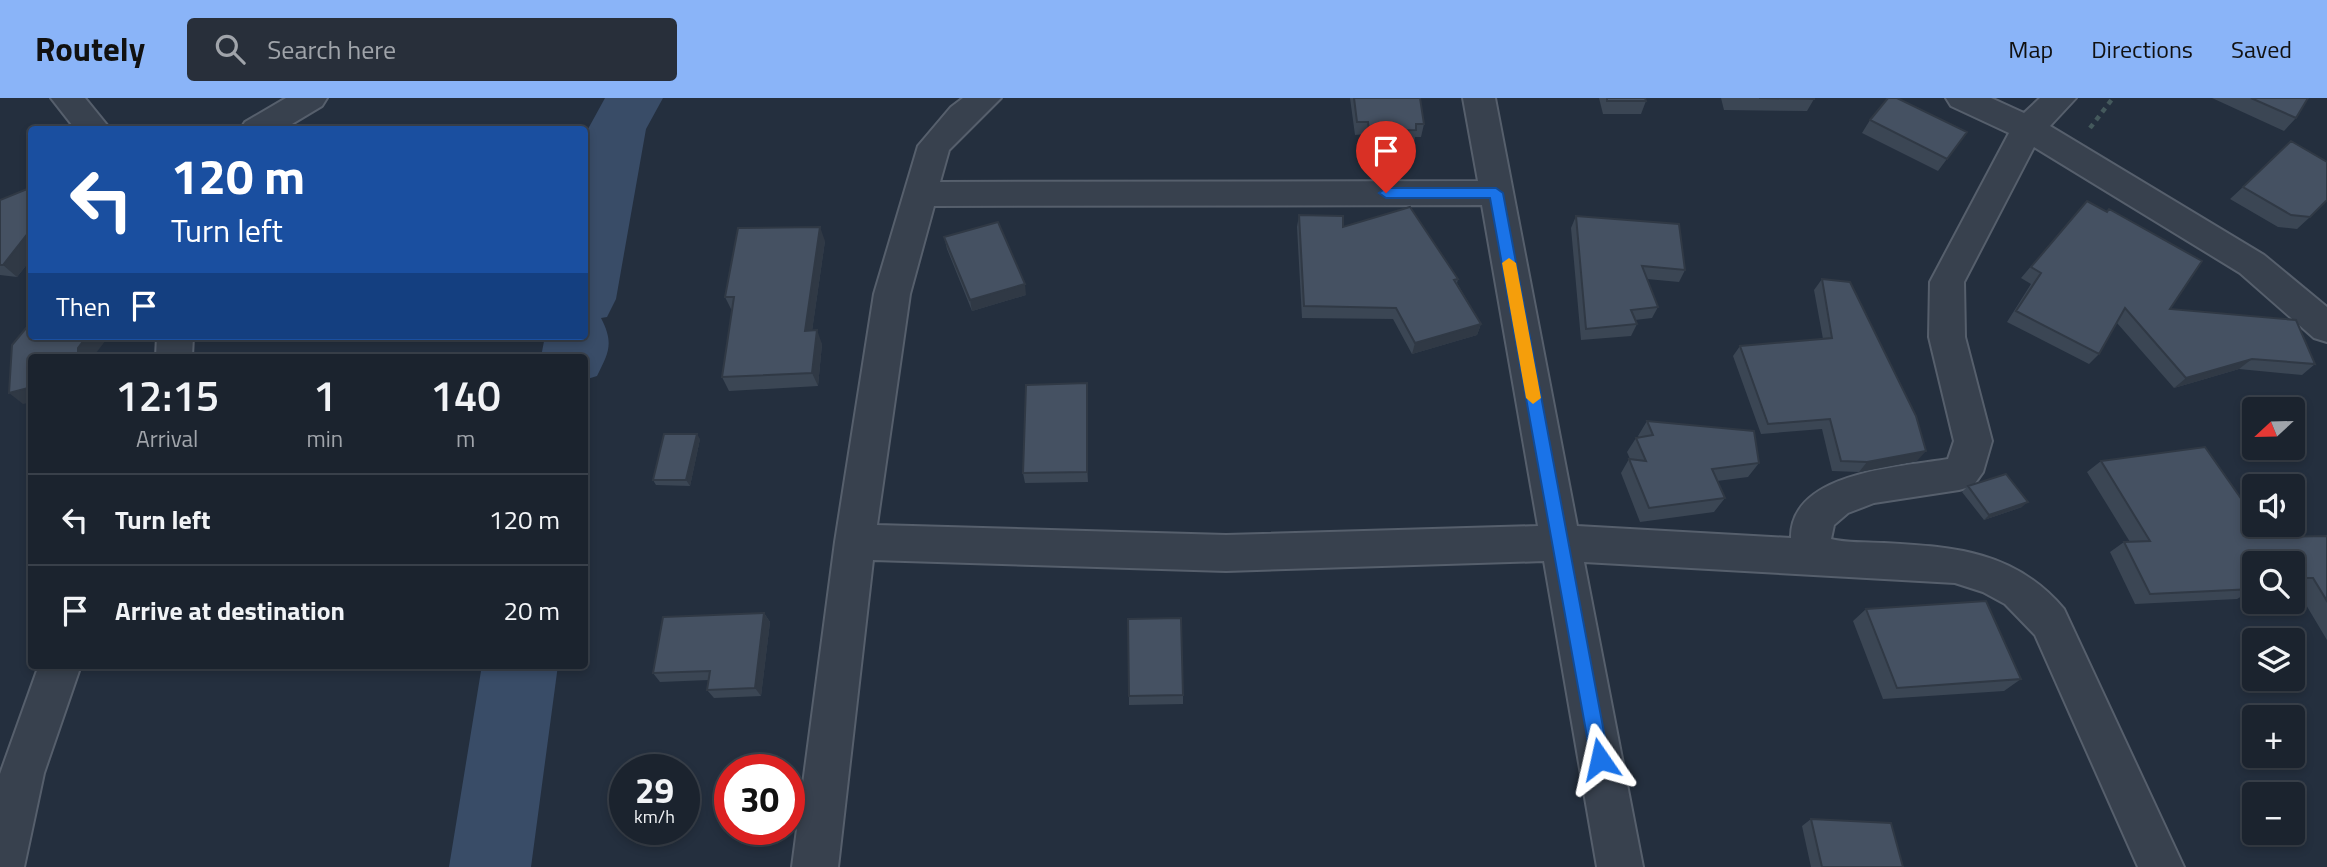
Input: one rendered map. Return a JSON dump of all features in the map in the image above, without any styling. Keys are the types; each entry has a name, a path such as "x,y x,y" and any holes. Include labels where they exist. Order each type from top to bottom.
{"street":[{"path":"67,98 92,126"},
{"path":"263,126 311,98"},
{"path":"815,867 856,542 892,294 934,146 962,115 985,98"},
{"path":"1479,98 1620,867"},
{"path":"1962,98 2028,128 2252,264 2327,328"},
{"path":"1814,556 1810,532 1818,514 1839,495 1959,474 1970,461 1973,441 1947,337 1947,282 2028,128 2060,98"},
{"path":"920,194 1496,193"},
{"path":"856,542 1226,553 1560,543 1955,565 1996,576 2031,598 2050,622 2161,867"},
{"path":"1,867 11,768 58,669"}],"building":[{"path":"1354,98 1420,98 1424,124 1416,124 1416,130 1369,131 1368,122 1357,122"},
{"path":"1607,98 1645,98 1646,101 1607,101"},
{"path":"1888,98 1897,98 1967,132 1947,159 1870,120"},
{"path":"2251,98 2308,98 2296,118"},
{"path":"2291,141 2327,162 2327,200 2310,217 2291,215 2243,187"},
{"path":"28,189 28,233 3,265 0,265 0,200"},
{"path":"2087,201 2107,212 2109,209 2202,261 2170,309 2296,320 2315,364 2252,359 2186,378 2125,308 2099,354 2016,311 2041,273 2031,267"},
{"path":"1410,207 1458,279 1454,280 1481,324 1415,343 1396,308 1304,306 1299,215 1343,216 1343,227"},
{"path":"1576,216 1679,224 1685,270 1642,266 1658,307 1631,310 1637,324 1586,329"},
{"path":"998,222 1025,284 970,300 944,237"},
{"path":"820,227 805,331 817,330 812,373 722,377 734,297 725,297 738,228"},
{"path":"1822,279 1850,282 1916,416 1926,451 1867,462 1841,461 1830,419 1768,424 1740,346 1832,338"},
{"path":"28,326 28,340 84,340 78,348 78,354 28,354 28,388 9,393 12,345"},
{"path":"1087,383 1087,472 1023,473 1026,385"},
{"path":"1647,421 1754,431 1759,463 1712,469 1725,498 1649,508 1629,459 1646,461 1636,438 1653,435"},
{"path":"664,434 697,434 686,480 653,480"},
{"path":"2205,447 2242,500 2242,537 2327,536 2327,601 2313,578 2305,578 2305,551 2242,551 2242,590 2150,594 2124,542 2150,541 2101,461"},
{"path":"2006,474 2028,502 1989,515 1968,486"},
{"path":"1986,601 2021,679 1897,688 1866,609"},
{"path":"764,613 755,688 707,690 710,671 653,673 663,617"},
{"path":"1181,618 1183,695 1129,696 1128,619"},
{"path":"1811,819 1891,823 1903,867 1822,867"}],"waterway":[{"path":"588,278 617,129 634,98"},
{"path":"575,354 577,340"},
{"path":"490,867 519,669"}],"slow traffic":[{"path":"1509,263 1533,398"}],"route":[{"path":"1386,193 1496,193 1600,759"}]}
